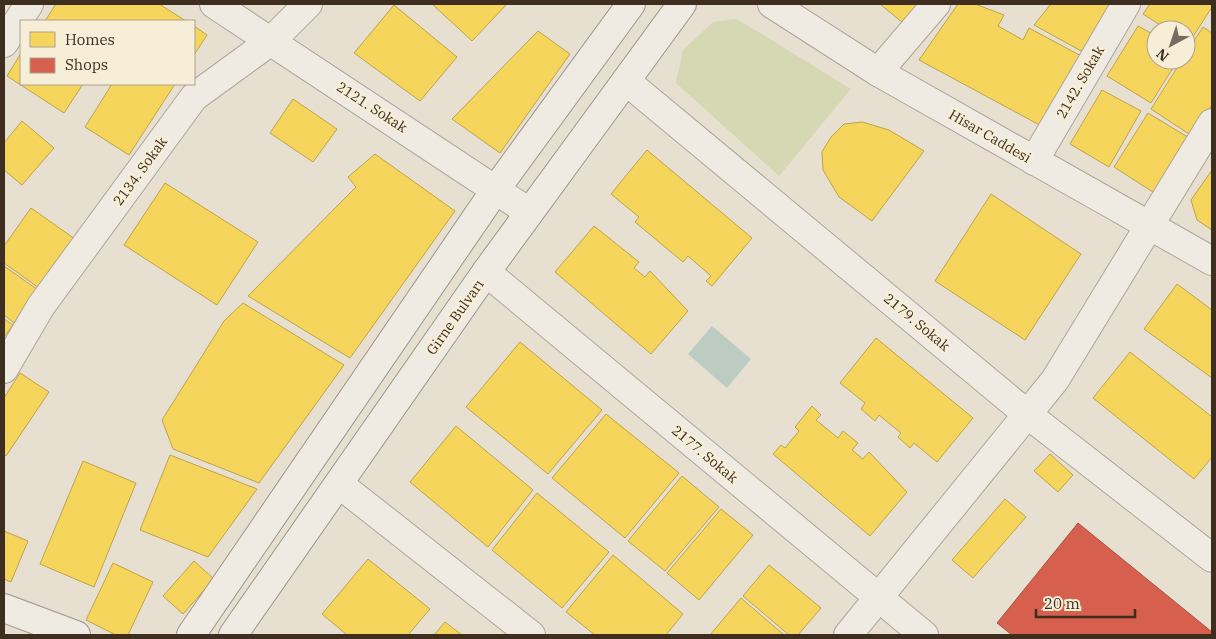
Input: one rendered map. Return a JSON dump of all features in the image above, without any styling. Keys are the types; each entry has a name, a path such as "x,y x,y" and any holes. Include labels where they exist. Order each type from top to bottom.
{"street":[{"path":"4,43 29,4"},
{"name":"2121. Sokak","path":"214,4 529,212"},
{"name":"2134. Sokak","path":"4,368 41,306 194,97 271,40 308,4"},
{"path":"191,635 496,189 631,4"},
{"name":"Girne Bulvarı","path":"233,635 486,272 682,4"},
{"name":"Hisar Caddesi","path":"772,4 878,72 1212,262"},
{"path":"878,72 936,4"},
{"name":"2142. Sokak","path":"1034,161 1126,4"},
{"name":"2179. Sokak","path":"626,81 1027,414 1212,558"},
{"path":"848,635 1055,380 1212,123"},
{"name":"2177. Sokak","path":"486,272 924,635"},
{"path":"339,484 531,635"},
{"path":"4,608 76,635"}],"green space":[{"path":"737,19 851,89 779,176 676,83 683,50 713,22"}],"shaded area":[{"path":"712,326 751,359 727,388 688,354"}],"building: Homes":[{"path":"56,4 159,4 184,20 46,20"},
{"path":"432,4 507,4 472,41"},
{"path":"880,4 919,4 903,23"},
{"path":"958,4 975,4 1004,15 998,26 1023,40 1029,28 1085,58 1047,129 919,60"},
{"path":"1048,4 1115,4 1083,52 1034,25 1050,5"},
{"path":"1150,4 1212,4 1196,32 1196,20 1152,20 1143,14"},
{"path":"394,5 457,57 420,101 354,53"},
{"path":"1138,26 1146,30 1146,70 1172,70 1151,103 1107,76"},
{"path":"195,27 207,35 195,53"},
{"path":"1203,27 1212,33 1212,105 1192,136 1151,109 1176,70 1196,70 1196,38"},
{"path":"538,31 570,54 500,153 452,119"},
{"path":"20,55 20,84 7,76"},
{"path":"21,85 82,85 64,113"},
{"path":"111,85 174,85 129,155 85,127"},
{"path":"1102,90 1141,111 1109,167 1070,144"},
{"path":"293,99 337,129 313,162 270,133"},
{"path":"1148,113 1191,139 1156,194 1114,167"},
{"path":"22,121 54,148 22,185 4,170 4,143"},
{"path":"862,122 889,130 924,151 872,221 839,197 823,170 822,152 831,137 844,124"},
{"path":"647,150 752,238 712,286 706,281 711,276 688,256 683,262 635,222 639,217 611,194"},
{"path":"375,154 455,211 350,358 248,296 356,187 348,177"},
{"path":"1212,170 1212,230 1197,220 1191,200"},
{"path":"165,183 258,242 217,305 124,245"},
{"path":"991,194 1081,254 1025,340 935,281"},
{"path":"31,208 75,239 39,288 4,263 4,246"},
{"path":"594,226 639,262 634,268 645,277 650,271 688,311 651,354 555,272"},
{"path":"4,266 38,290 14,323 4,315"},
{"path":"1177,284 1212,310 1212,378 1144,329"},
{"path":"243,303 344,365 259,483 173,449 162,420 224,321"},
{"path":"4,319 13,325 4,337"},
{"path":"876,338 973,418 937,462 914,443 910,448 898,437 901,433 879,415 875,421 861,409 865,403 840,383"},
{"path":"520,342 602,410 548,474 466,407"},
{"path":"1130,352 1212,417 1212,457 1194,479 1093,398"},
{"path":"20,373 49,392 6,456 4,455 4,398"},
{"path":"812,406 821,415 816,420 838,438 843,431 858,443 852,450 863,459 869,452 907,492 870,536 773,454 781,445 785,448 799,431 795,427"},
{"path":"606,414 679,473 625,538 552,478"},
{"path":"456,426 533,490 488,547 410,482"},
{"path":"1050,454 1073,475 1058,492 1034,471"},
{"path":"170,455 257,489 208,557 140,530"},
{"path":"83,461 136,483 94,587 40,564"},
{"path":"682,476 719,507 665,571 628,541"},
{"path":"537,493 609,552 562,608 492,550"},
{"path":"1005,499 1026,517 973,578 952,560"},
{"path":"721,509 753,535 699,600 667,573"},
{"path":"4,531 28,541 11,582 4,579"},
{"path":"613,555 683,614 666,635 595,635 566,612"},
{"path":"368,559 430,609 408,635 347,635 322,614"},
{"path":"194,561 214,579 183,614 163,596"},
{"path":"113,563 153,582 128,635 116,635 86,620"},
{"path":"769,565 821,608 798,635 789,635 743,596"},
{"path":"741,598 784,635 710,635"},
{"path":"445,622 462,635 434,635"}],"building: Shops":[{"path":"1078,523 1212,632 1212,635 1012,635 997,623"}]}
